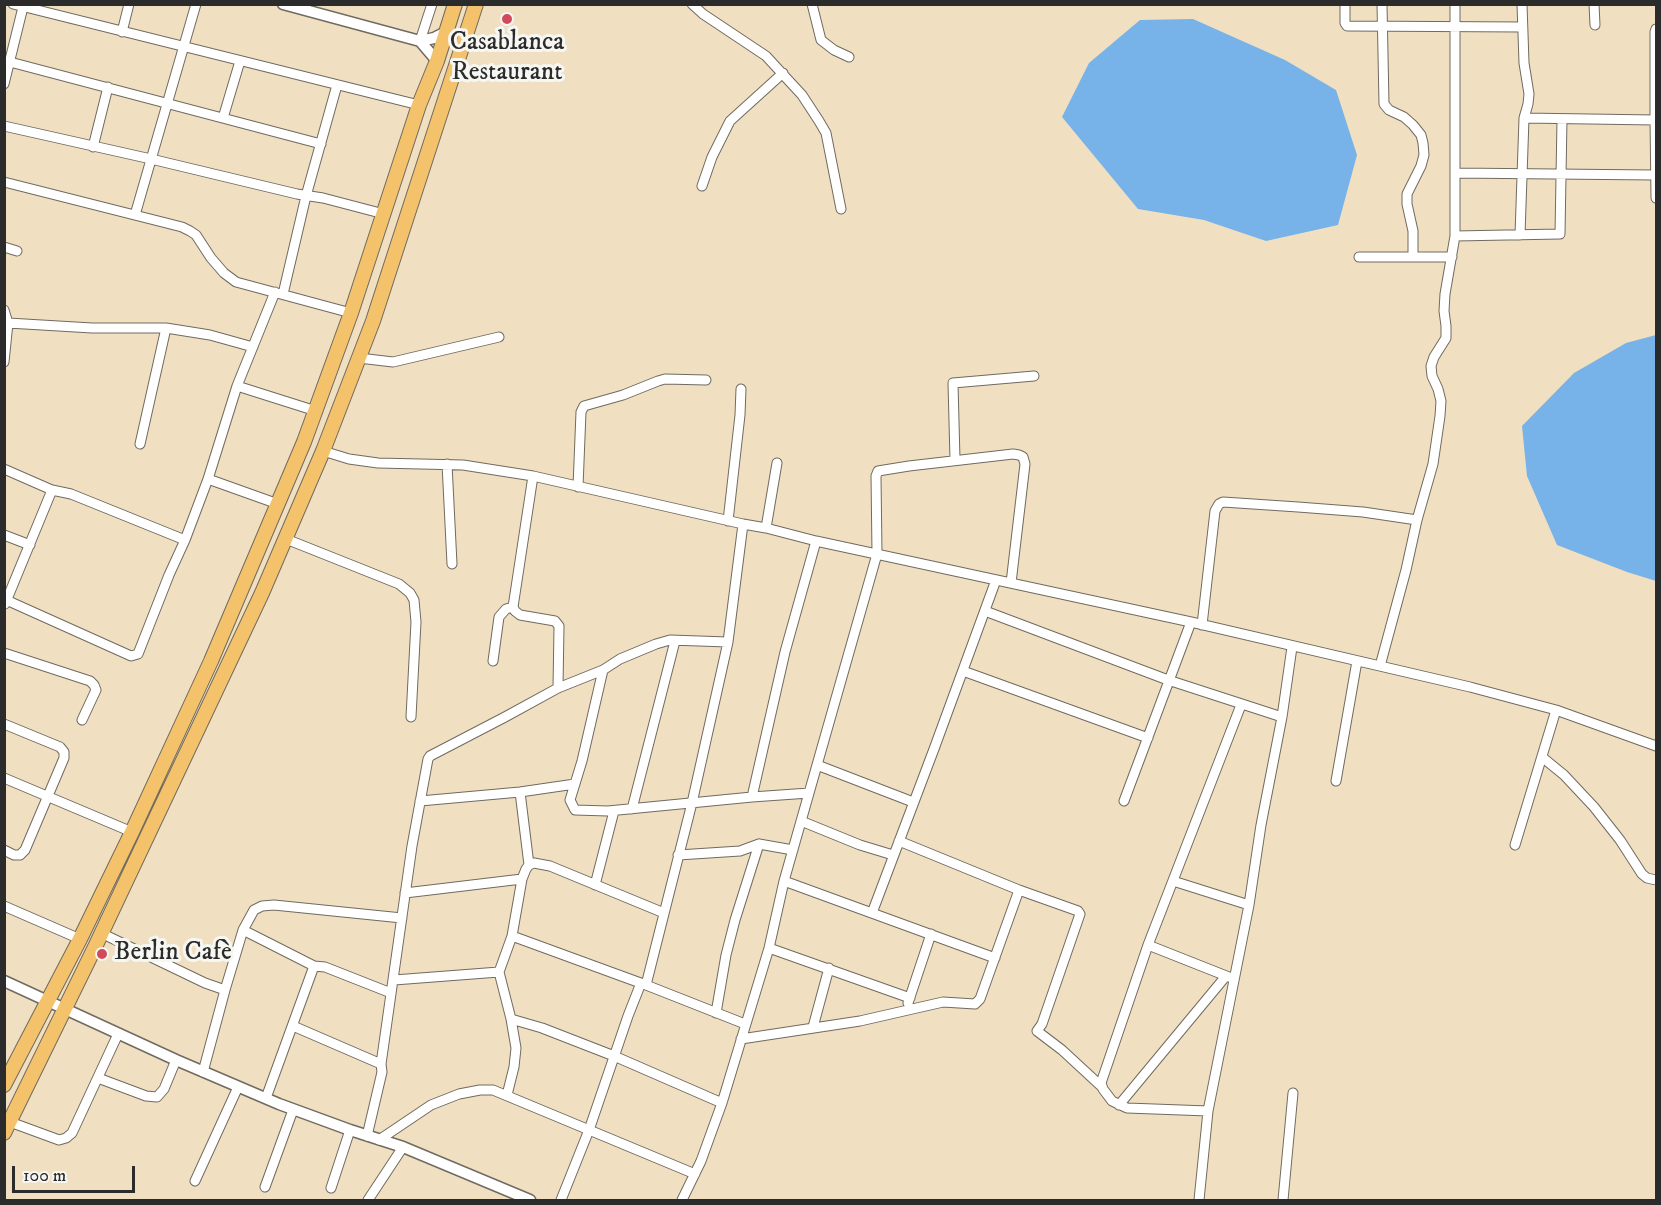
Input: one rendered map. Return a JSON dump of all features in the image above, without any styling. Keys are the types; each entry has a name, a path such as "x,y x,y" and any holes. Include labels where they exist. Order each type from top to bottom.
{"main road":[{"path":"4,1085 80,939 132,832 211,661 278,504 316,411 351,313 419,105 437,61 455,4"},
{"path":"7,1127 262,593 323,451 377,310 476,4"}],"street":[{"path":"122,32 129,4"},
{"path":"135,215 196,4"},
{"path":"283,4 420,41 446,32"},
{"path":"420,41 432,4"},
{"path":"692,4 703,14 758,50 802,95 826,133 841,209"},
{"path":"812,4 821,40 834,50 849,57"},
{"path":"1345,4 1344,23 1347,26 1522,27"},
{"path":"1382,4 1382,71 1385,106 1407,120 1421,135 1423,143 1424,155 1421,166 1407,194 1413,231 1413,256"},
{"path":"1380,666 1433,464 1440,416 1441,401 1431,366 1446,338 1445,294 1455,236 1455,4"},
{"path":"1520,235 1524,118 1529,94 1524,63 1522,4"},
{"path":"1594,4 1595,26"},
{"path":"4,84 10,62 18,6 419,105"},
{"path":"1656,29 1656,198"},
{"path":"420,41 437,61"},
{"path":"223,117 240,61"},
{"path":"10,62 321,144"},
{"path":"702,186 712,157 730,121 783,73"},
{"path":"52,490 5,601 135,656 142,647 185,540 208,479 237,386 279,293 338,85"},
{"path":"93,147 108,87"},
{"path":"1524,118 1655,120"},
{"path":"1455,236 1560,234 1562,119"},
{"path":"4,126 384,213"},
{"path":"1455,173 1655,175"},
{"path":"4,182 190,231 236,282 351,313"},
{"path":"4,247 17,250"},
{"path":"1359,257 1452,257"},
{"path":"4,310 9,322 4,362"},
{"path":"9,322 92,328 166,328 210,335 253,347"},
{"path":"140,444 166,328"},
{"path":"359,358 393,362 500,337"},
{"path":"955,460 952,384 1034,376"},
{"path":"578,487 581,412 584,406 623,395 665,379 706,380"},
{"path":"237,386 316,411"},
{"path":"728,521 741,389"},
{"path":"323,451 349,459 378,463 447,464 533,476 816,541 1191,622 1470,687 1556,710 1656,746"},
{"path":"682,1200 695,1174 722,1103 769,948 784,881 877,554 876,476 878,471 1013,454 1023,457 1025,464 1011,583"},
{"path":"766,528 777,463"},
{"path":"447,464 452,564"},
{"path":"4,469 52,490 71,494 185,540"},
{"path":"533,476 513,607 520,615 555,621 559,626 558,688"},
{"path":"208,479 278,504"},
{"path":"1202,625 1215,511 1223,502 1363,512 1417,520"},
{"path":"561,1200 643,984 664,913 692,803 728,642 743,524"},
{"path":"4,535 30,545"},
{"path":"286,539 399,584 410,593 414,600 416,622 411,717"},
{"path":"752,797 785,652 816,541"},
{"path":"872,913 996,580"},
{"path":"493,661 499,617 506,609 513,607"},
{"path":"985,611 1168,680 1282,717"},
{"path":"1124,801 1191,622"},
{"path":"367,1136 382,1072 381,1064 405,893 426,764 430,756 558,688 603,670 620,659 656,644 675,640 728,642"},
{"path":"632,809 675,640"},
{"path":"1199,1200 1208,1111 1249,905 1292,647"},
{"path":"4,653 84,679 94,685 96,690 82,720"},
{"path":"1336,781 1357,660"},
{"path":"603,670 582,761 570,800 575,810 614,811 809,793"},
{"path":"963,670 1148,738"},
{"path":"1102,1087 1102,1077 1148,945 1241,705"},
{"path":"1515,845 1556,710"},
{"path":"4,724 60,747 64,752 64,758 26,850 20,855 4,850"},
{"path":"1542,757 1564,775 1594,807 1620,840 1642,874 1656,880"},
{"path":"817,765 913,801"},
{"path":"4,778 132,832"},
{"path":"420,801 520,792 575,784"},
{"path":"520,792 530,865"},
{"path":"595,885 614,811"},
{"path":"801,821 860,845 893,855"},
{"path":"898,842 1019,890 1076,909 1079,912 1042,1024 1037,1032 1062,1050 1102,1087 1107,1096 1119,1105 1135,1109 1208,1111"},
{"path":"678,855 740,850 759,844 793,850"},
{"path":"716,1013 726,955 759,844"},
{"path":"507,1095 516,1048 499,972 512,936 522,879 526,869 534,863 550,866 664,913"},
{"path":"405,893 522,879"},
{"path":"784,881 995,958"},
{"path":"1173,881 1249,905"},
{"path":"741,1039 860,1021 943,1002 972,1004 977,1002 1019,890"},
{"path":"203,1072 243,930 254,910 274,904 402,918"},
{"path":"4,906 80,939"},
{"path":"243,930 314,966 391,993"},
{"path":"101,933 205,983 225,990"},
{"path":"905,1012 931,934"},
{"path":"512,936 745,1024"},
{"path":"1148,945 1235,981"},
{"path":"769,948 910,998"},
{"path":"266,1098 314,966"},
{"path":"813,1027 829,968"},
{"path":"394,980 499,972"},
{"path":"1119,1105 1226,976"},
{"path":"4,981 176,1060 293,1110 403,1148 530,1200"},
{"path":"511,1019 542,1028 614,1056 722,1103"},
{"path":"293,1026 381,1064"},
{"path":"7,1127 59,1140 72,1133 118,1034"},
{"path":"98,1078 146,1096 157,1096 164,1089 176,1060"},
{"path":"195,1181 238,1087"},
{"path":"379,1140 431,1105 459,1094 493,1090 695,1174"},
{"path":"1283,1200 1293,1093"},
{"path":"265,1187 293,1110"},
{"path":"331,1188 350,1130"},
{"path":"368,1200 403,1148"}],"water":[{"path":"1193,19 1285,60 1336,90 1357,155 1338,225 1266,241 1204,220 1138,209 1062,117 1089,63 1140,20"},
{"path":"1656,335 1656,581 1557,545 1527,476 1522,426 1574,373 1626,343"}],"place":[{"name":"Casablanca Restaurant","path":"507,19"},
{"name":"Berlin Cafè","path":"102,954"}]}
